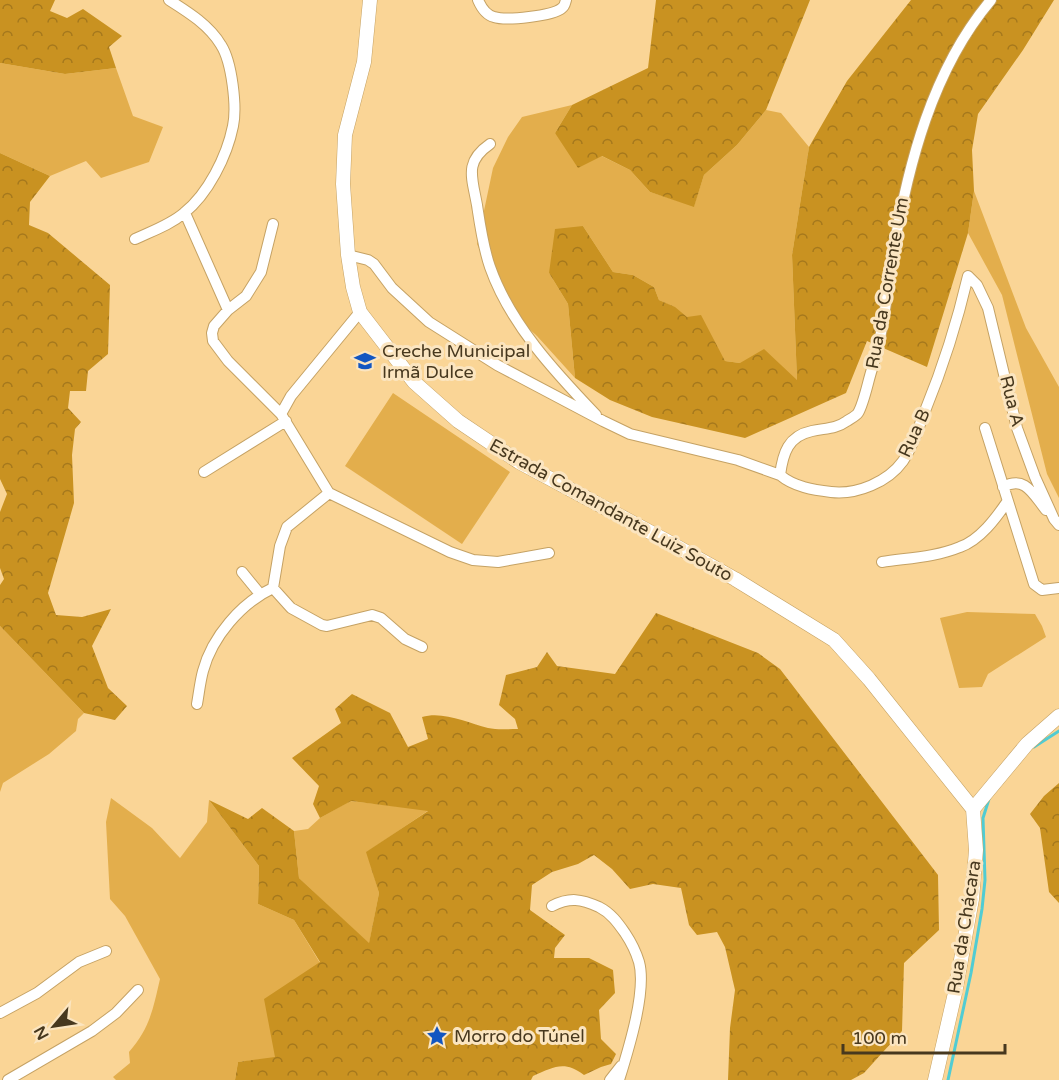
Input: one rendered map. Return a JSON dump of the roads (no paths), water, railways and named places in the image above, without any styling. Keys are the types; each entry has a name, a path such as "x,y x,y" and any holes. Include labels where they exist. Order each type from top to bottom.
{"street":[{"path":"135,238 185,213 204,192 222,158 234,125 231,76 223,47 215,35 194,16 169,0"},
{"name":"Estrada Comandante Luiz Souto","path":"370,0 364,62 345,135 343,184 348,255 360,312 414,382 458,421 519,462 735,579 834,640 869,679 973,809"},
{"path":"478,0 487,14 507,18 555,12 562,8 566,0"},
{"name":"Rua da Corrente Um","path":"780,475 782,457 796,438 813,431 828,430 845,423 858,413 877,356 903,194 914,152 953,56 975,19 990,0"},
{"path":"490,144 475,156 472,171 484,247 490,267 518,321 564,380 603,422"},
{"path":"185,213 228,310"},
{"path":"273,224 261,272 246,296 228,310 214,326 213,341 228,361 284,417 329,494 450,552 473,560 498,562 549,553"},
{"path":"348,255 368,260 374,264 392,288 429,322 497,365 603,422 630,434 738,460 780,475"},
{"name":"Rua B","path":"780,475 800,486 841,494 870,486 888,476 903,462 916,438 942,369 956,326 968,276"},
{"name":"Rua A","path":"968,276 977,285 988,308 1017,428 1035,477 1057,522"},
{"path":"204,472 284,417 291,396 360,312"},
{"path":"984,428 1034,584 1042,590 1059,588"},
{"path":"1003,487 1012,483 1023,484 1057,522"},
{"path":"273,588 280,546 287,527 329,494"},
{"path":"882,561 962,547 996,518 1007,502"},
{"path":"242,572 260,594"},
{"path":"197,704 203,671 211,651 226,626 260,594 273,588"},
{"path":"273,588 291,608 322,625 327,626 372,615 381,618 405,639 422,647"},
{"path":"973,809 1027,744 1059,716"},
{"name":"Rua da Chácara","path":"935,1080 955,993 972,899 976,850 973,809"},
{"path":"552,906 575,898 604,910 618,922 630,941 639,963 641,985 619,1080"},
{"path":"0,1013 37,993 79,962 106,951"},
{"path":"8,1080 92,1031 117,1013 138,990"},
{"path":"610,1080 625,1061"}],"waterway":[{"path":"1034,747 1059,731"},
{"path":"948,1080 982,909 985,880 983,818 989,799"}],"place":[{"name":"Creche Municipal Irmã Dulce","path":"365,361"},
{"name":"Morro do Túnel","path":"437,1036"}]}
